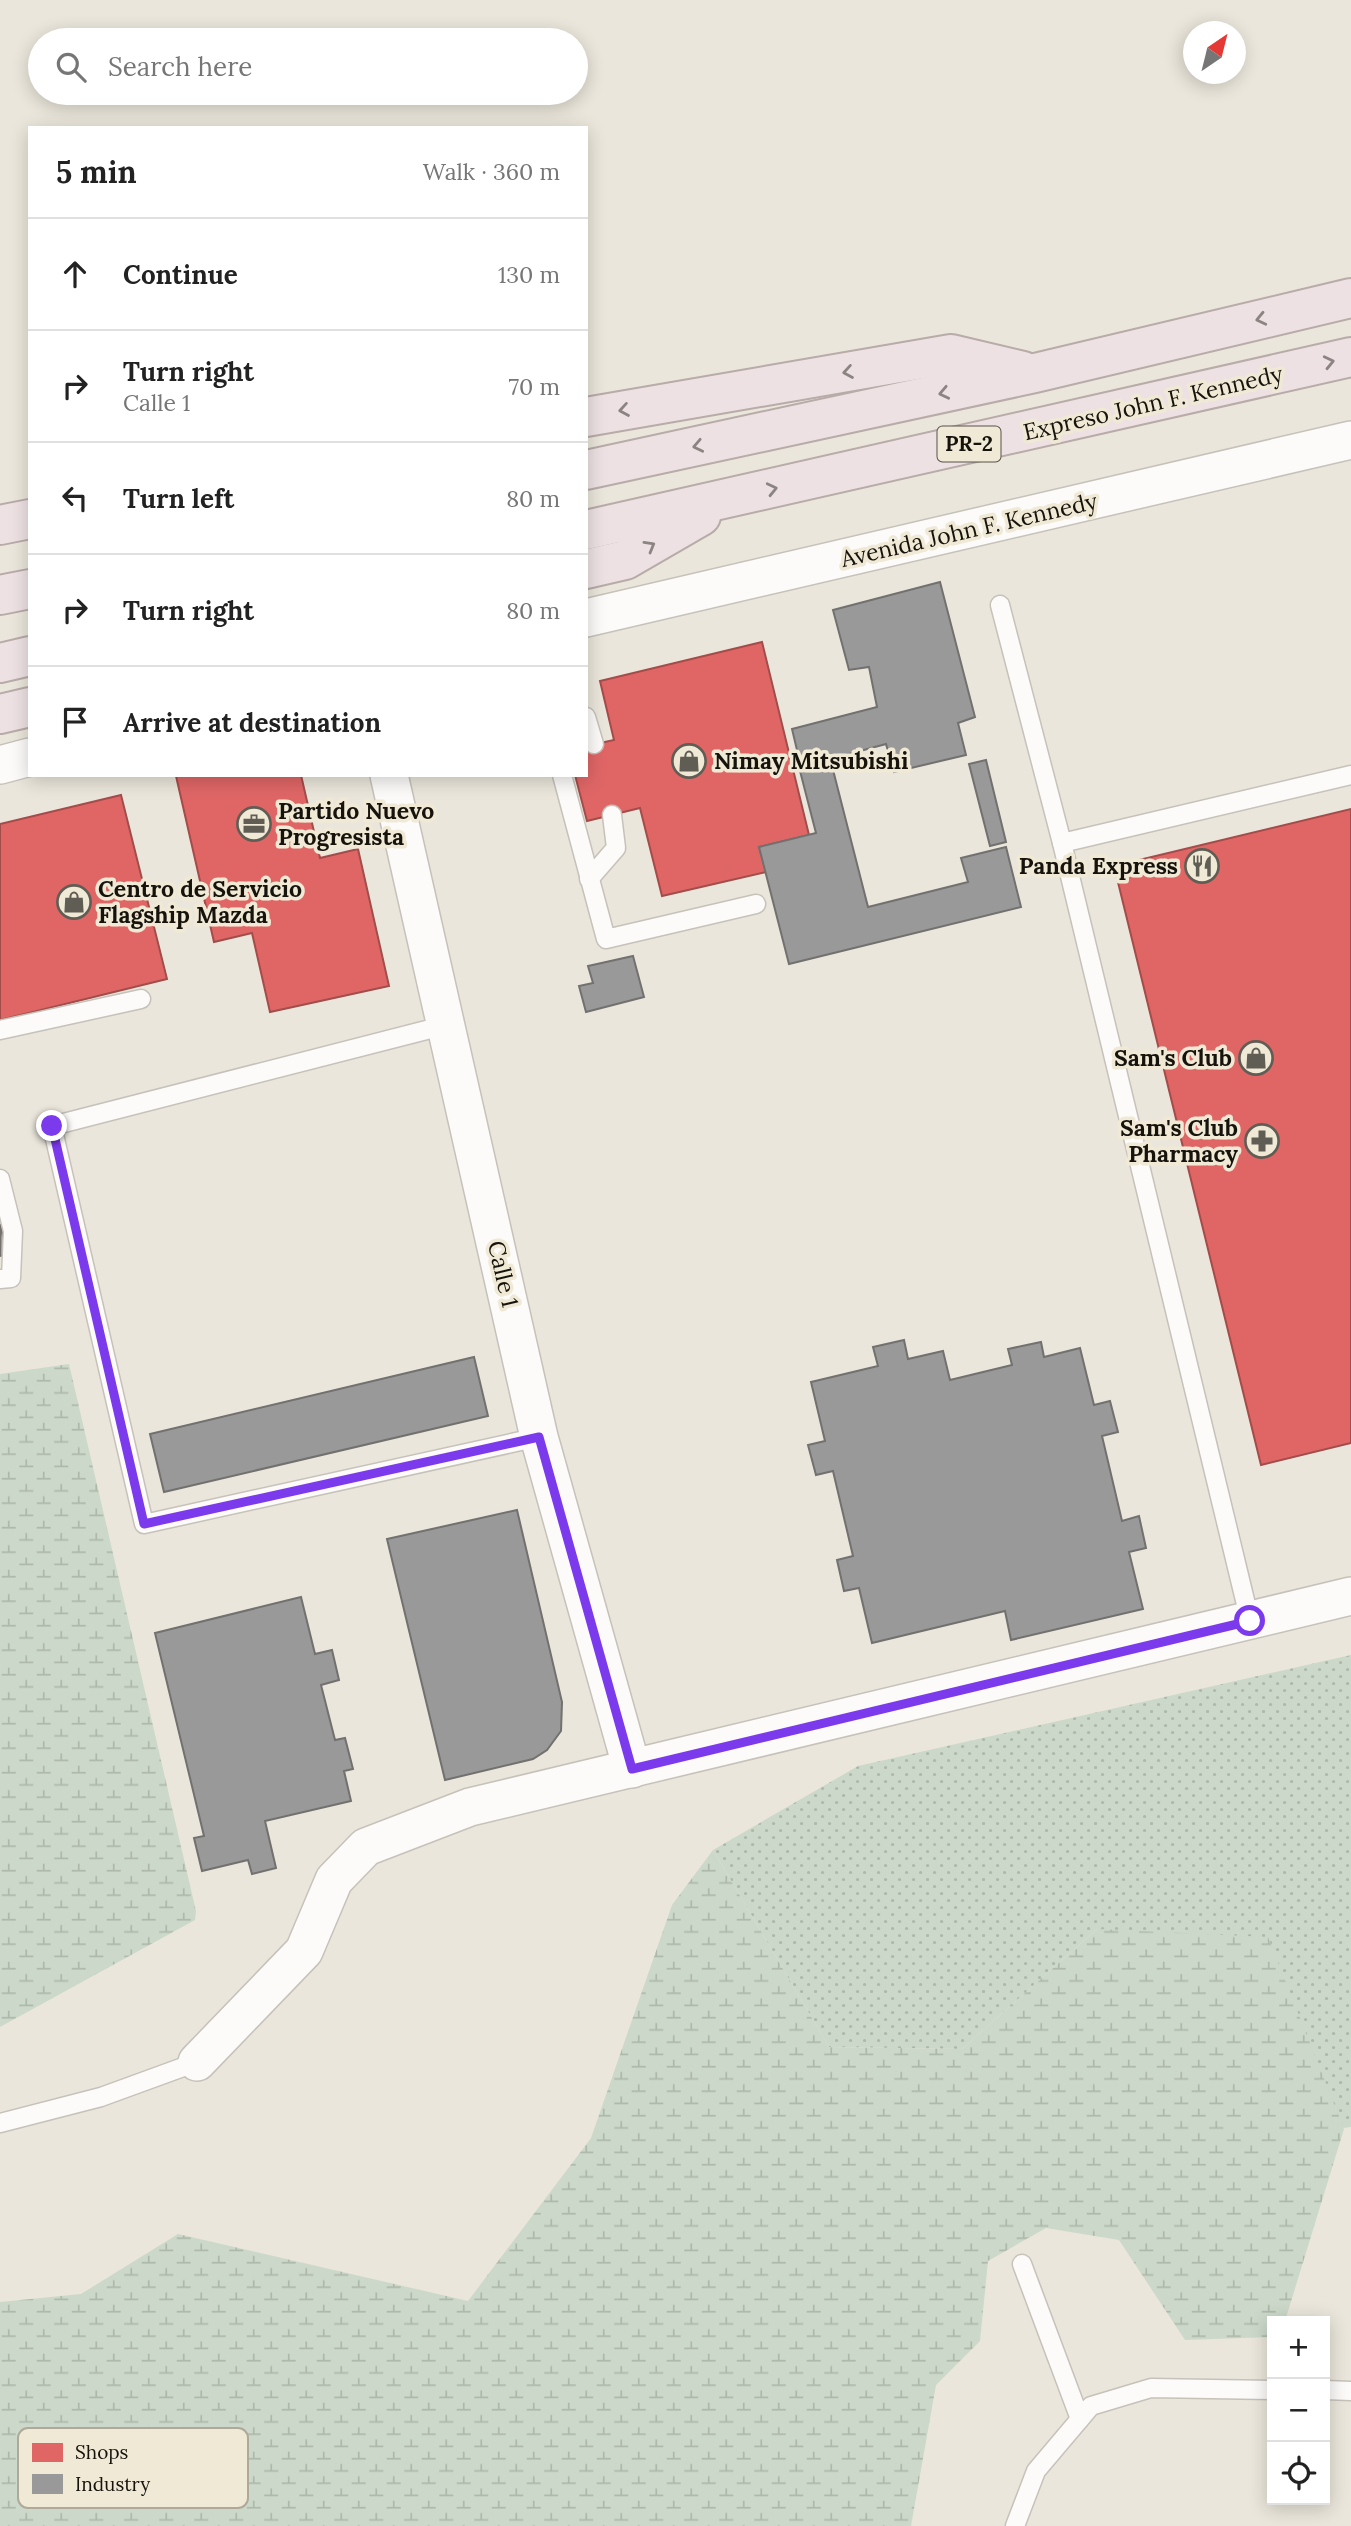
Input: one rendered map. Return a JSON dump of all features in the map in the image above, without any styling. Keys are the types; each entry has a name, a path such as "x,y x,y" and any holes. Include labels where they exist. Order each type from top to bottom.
{"highway":[{"name":"PR-2","path":"588,470 1035,373 1351,298"},
{"path":"588,417 951,354 1035,373"},
{"name":"Expreso John F. Kennedy","path":"588,530 1351,357"},
{"path":"588,569 625,560 734,497"},
{"path":"0,524 28,519"},
{"path":"0,595 28,589"},
{"path":"0,663 28,656"},
{"path":"0,714 28,707"}],"street":[{"name":"Avenida John F. Kennedy","path":"588,618 1351,440"},
{"path":"0,765 28,758"},
{"name":"Calle 1","path":"389,777 539,1437 632,1769"},
{"path":"197,2062 304,1951 334,1880 366,1846 470,1807 1351,1596"}],"lane":[{"path":"1000,605 1062,843 1250,1621"},
{"path":"588,724 594,744"},
{"path":"1062,843 1351,775"},
{"path":"563,777 606,939 756,904"},
{"path":"589,879 616,848 612,815"},
{"path":"0,1030 141,999"},
{"path":"446,1025 52,1126 55,1140 144,1524 539,1437"},
{"path":"0,1179 13,1231 11,1278 0,1279"},
{"path":"0,2123 101,2097 197,2062"},
{"path":"1022,2264 1080,2419"},
{"path":"1015,2526 1036,2471 1091,2406 1151,2388 1267,2390"},
{"path":"1330,2390 1351,2391"}],"green space":[{"path":"69,1364 196,1911 195,1920 0,2027 0,1374"},
{"path":"1351,1655 1351,2127 1344,2128 1097,1929 962,2049 829,2047 713,1850 858,1766"},
{"path":"713,1850 829,2047 962,2049 1097,1929 1268,1937 1344,2129 1287,2316 1267,2316 1267,2337 1185,2340 1119,2240 1046,2228 988,2261 980,2341 936,2385 911,2526 0,2526 0,2302 81,2294 178,2234 468,2301 591,2138 672,1905"}],"building: Shops":[{"name":"Nimay Mitsubishi","path":"762,642 809,835 759,847 766,872 662,896 640,808 587,821 576,777 588,777 588,746 614,740 600,681"},
{"path":"176,777 301,777 320,858 358,849 389,986 270,1012 252,933 214,942"},
{"name":"Centro de Servicio Flagship Mazda","path":"121,795 167,979 0,1020 0,824"},
{"name":"Sam's Club","path":"1351,809 1351,1443 1261,1465 1114,866"}],"building: Industry":[{"path":"940,582 975,717 958,723 966,755 894,772 886,744 801,767 792,729 877,707 869,667 849,670 833,610"},
{"path":"986,760 1006,842 990,846 969,764"},
{"path":"831,762 868,907 968,882 961,858 1006,847 1021,907 789,964 759,847 816,833 800,771"},
{"path":"633,956 644,997 586,1012 579,986 593,983 588,966"},
{"path":"0,1224 7,1254 0,1256"},
{"path":"904,1340 908,1359 943,1351 950,1380 1012,1365 1008,1349 1041,1342 1044,1357 1080,1348 1094,1405 1110,1401 1118,1432 1102,1436 1122,1521 1139,1516 1146,1548 1129,1552 1143,1609 1011,1640 1005,1611 872,1643 859,1588 844,1591 837,1560 853,1556 833,1471 816,1475 808,1445 825,1441 811,1382 878,1366 873,1347"},
{"path":"474,1357 488,1416 164,1492 150,1434"},
{"path":"517,1510 562,1702 561,1731 547,1750 533,1759 445,1780 387,1539"},
{"path":"301,1597 315,1654 332,1650 339,1680 321,1685 335,1740 345,1738 353,1769 344,1771 351,1801 265,1821 276,1868 252,1874 248,1860 202,1871 194,1838 204,1836 155,1633"}],"place":[{"name":"Nimay Mitsubishi","path":"689,761"},
{"name":"Partido Nuevo Progresista","path":"254,824"},
{"name":"Panda Express","path":"1202,866"},
{"name":"Centro de Servicio Flagship Mazda","path":"74,902"},
{"name":"Sam's Club","path":"1256,1058"},
{"name":"Sam's Club Pharmacy","path":"1262,1141"}],"route":[{"path":"52,1126 144,1524 539,1437 632,1769 1250,1621"}]}
